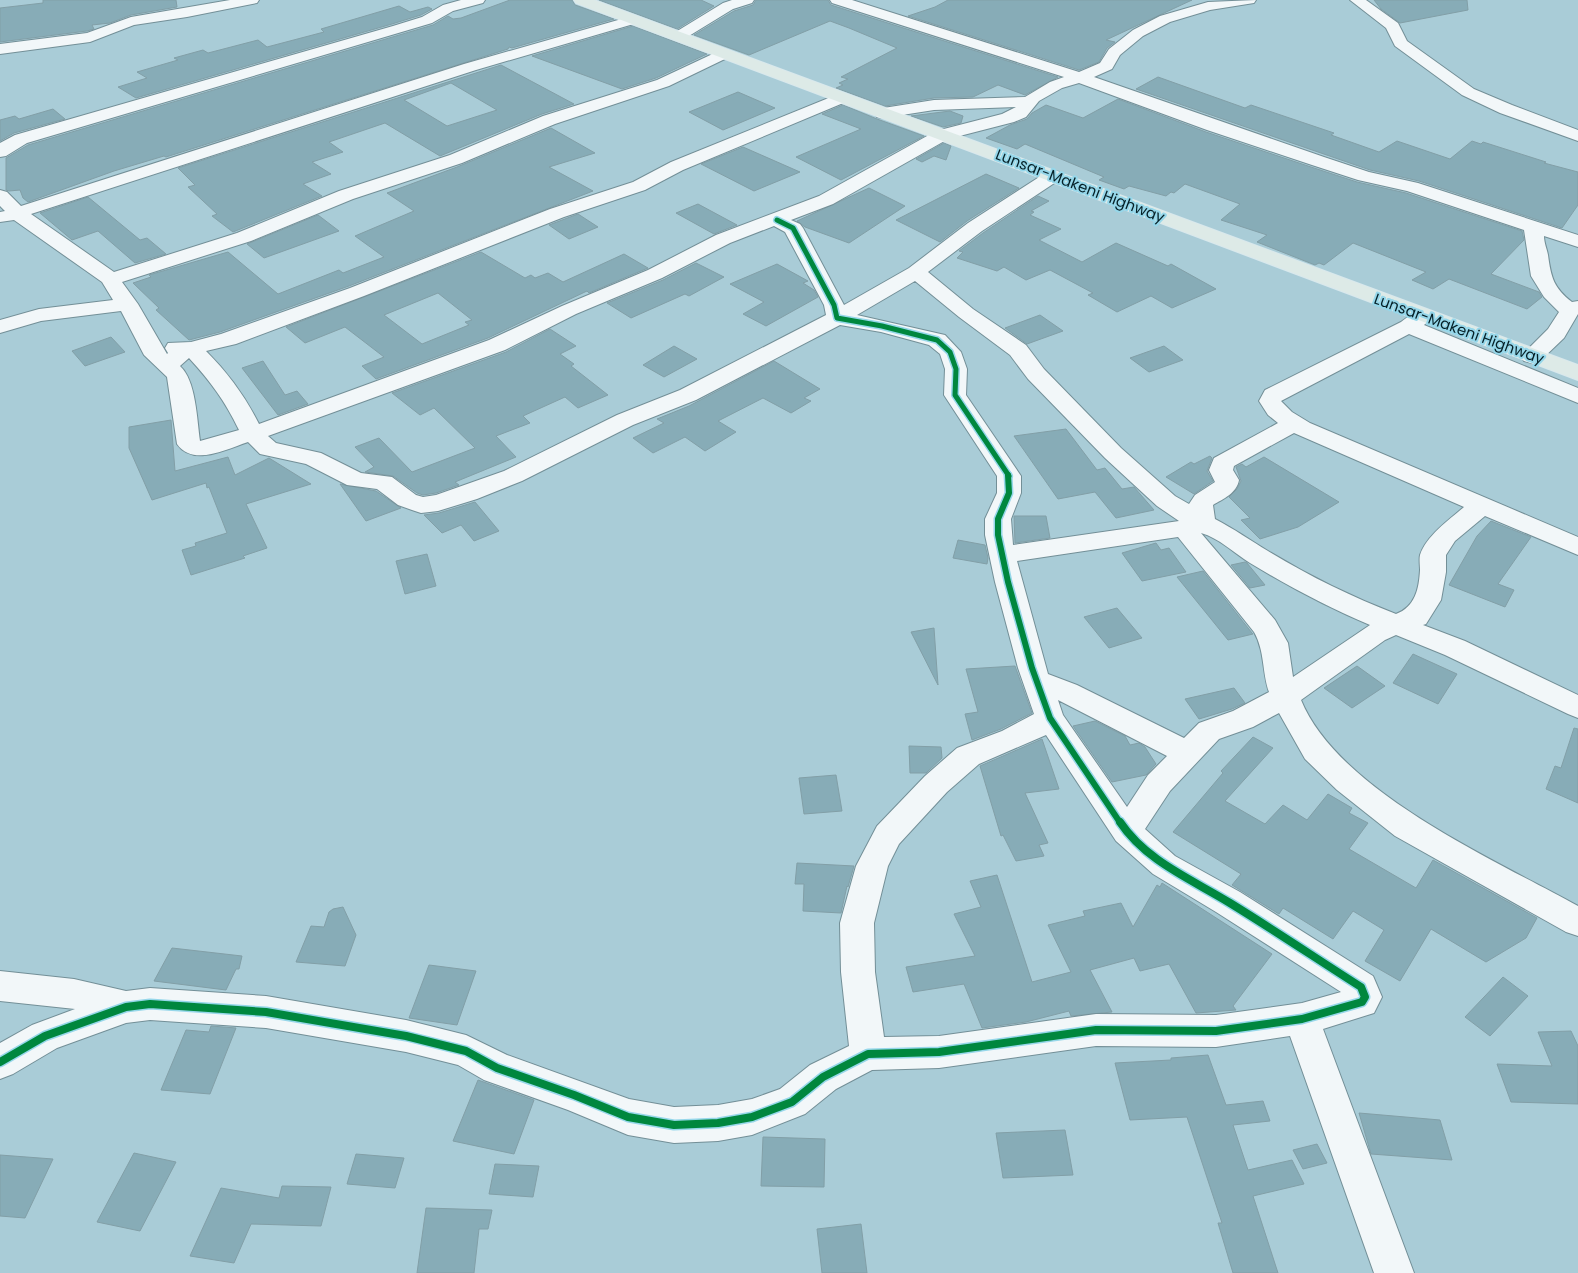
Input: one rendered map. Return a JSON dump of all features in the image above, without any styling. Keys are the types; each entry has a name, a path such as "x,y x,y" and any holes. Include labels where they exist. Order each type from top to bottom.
{"main road":[{"name":"Lunsar-Makeni Highway","path":"581,0 1054,176 1416,321 1532,356 1578,373"}],"street":[{"path":"0,49 90,37 131,21 252,0"},
{"path":"0,152 21,139 398,29 427,20 448,8 478,0"},
{"path":"679,36 693,30 728,6 747,0"},
{"path":"837,0 1079,78 1126,96 1364,176 1412,187 1578,241"},
{"path":"0,196 8,215 111,279 116,290 128,304 155,355 170,366 177,375 189,444 197,449 205,448 253,434 497,345 569,310 655,274 723,239 826,200 942,135 1008,118 1020,113 1033,98 1056,85 1079,78 1106,66 1114,52 1138,33 1164,19 1208,6 1249,0"},
{"path":"1357,0 1393,26 1400,43 1468,92 1506,109 1578,136"},
{"path":"1172,1 1208,6"},
{"path":"150,19 146,9 160,2"},
{"path":"8,215 470,67 632,20"},
{"path":"111,279 244,237 346,195 456,159 549,120 663,83 724,54"},
{"path":"1106,66 1130,91 1126,96"},
{"path":"151,346 170,349 191,348 228,339 283,320 491,238 640,186 677,166 842,98"},
{"path":"882,113 934,105 1030,102"},
{"path":"191,348 219,376 236,401 253,434 268,449 313,458 356,480 383,482 407,500 421,505 438,503 468,494 513,476 625,420 688,395 837,318 916,272 975,227 1054,176"},
{"path":"777,220 793,228 834,305 837,318"},
{"path":"1532,356 1556,334 1574,308 1557,301 1546,287 1538,269 1538,254 1533,240 1534,228"},
{"path":"916,272 959,307 1018,350 1036,374 1113,453 1194,526 1231,538 1259,557 1337,599 1455,648 1578,707"},
{"path":"0,327 39,315 128,304"},
{"path":"937,340 952,330 960,320 959,307"},
{"path":"0,1062 45,1036 126,1007 150,1004 266,1012 406,1036 466,1051 497,1068 574,1095 628,1117 674,1125 718,1123 752,1117 792,1102 823,1077 868,1054 939,1052 1096,1030 1216,1031 1302,1020 1362,1002 1366,997 1361,987 1228,902 1164,865 1127,832 1050,718 1036,680 1002,555 998,519 1009,494 1008,476 955,395 956,369 950,352 937,340 882,326 837,318"},
{"path":"1578,396 1416,321 1274,395 1270,401 1273,406 1294,424 1578,547"},
{"path":"1556,334 1578,342"},
{"path":"170,366 177,356 191,348"},
{"path":"1294,424 1222,463 1221,470 1227,480 1226,485 1204,500 1200,506 1194,526 1193,541 1265,627 1274,642 1280,683 1285,697 1316,751 1348,782 1406,827 1578,922"},
{"path":"1127,832 1159,783 1186,752 1209,731 1243,719 1285,697 1375,634 1416,617 1428,600 1434,572 1433,555 1446,535 1482,505"},
{"path":"1002,555 1194,526"},
{"path":"1036,680 1067,692 1186,752"},
{"path":"868,1054 858,972 857,922 872,866 888,835 936,784 968,756 1020,736 1050,718"},
{"path":"0,986 74,994 126,1007"},
{"path":"1302,1020 1394,1273"}],"building":[{"path":"43,0 176,0 177,7 131,15 110,23 92,25 94,29 87,31 0,42 0,8 43,3"},
{"path":"510,0 572,0 575,5 614,19 512,48 509,47 508,49 166,157 114,171 28,202 23,198 20,190 6,190 6,158 28,145 433,25 448,16 453,19 461,18"},
{"path":"599,0 701,0 714,6 677,29"},
{"path":"756,0 828,0 831,5 1058,77 1025,95 998,85 973,97 934,98 885,106 836,88 843,85 839,83 848,79 841,77 897,48 849,28 830,21 749,55 694,35 734,11 753,5"},
{"path":"948,0 1192,0 1106,40 1115,42 1107,48 1099,62 1079,70 908,16 935,7"},
{"path":"1374,0 1467,0 1468,10 1400,23 1381,9"},
{"path":"399,6 410,12 428,7 432,9 421,15 392,24 136,98 118,87 147,78 137,72 178,60 174,58 203,50 208,53 258,40 267,47 324,32 321,29"},
{"path":"633,26 707,54 656,78 622,89 532,56"},
{"path":"501,65 574,104 542,114 440,156 385,123 329,142 343,152 312,162 331,174 303,184 322,196 233,232 212,216 217,214 188,187 195,185 178,168","holes":["451,83 497,110 447,126 404,100"]},
{"path":"1158,77 1245,108 1251,105 1334,133 1331,135 1379,152 1397,141 1450,159 1472,141 1481,144 1483,142 1546,162 1544,163 1578,172 1578,205 1562,228 1419,181 1370,170 1136,89"},
{"path":"738,92 775,108 723,130 689,112"},
{"path":"1118,99 1206,132 1311,167 1357,182 1406,193 1522,231 1524,240 1491,274 1539,292 1542,297 1527,309 1449,279 1433,289 1412,280 1426,272 1353,243 1324,265 1319,263 1315,265 1257,242 1267,235 1221,220 1240,204 1185,184 1174,193 1171,192 1166,196 1129,186 1124,189 1099,180 1104,177 1025,144 1017,149 986,138 1010,125 1027,119 1032,113 1046,105 1083,118"},
{"path":"843,105 924,136 841,180 796,157 861,129 822,114"},
{"path":"53,109 65,119 14,133 0,141 0,120 15,116 19,119"},
{"path":"950,111 963,116 961,123 943,127 911,116"},
{"path":"551,128 595,153 549,167 593,191 349,286 220,332 189,340 156,310 159,308 133,283 151,277 149,275 228,252 278,294 339,270 343,273 384,257 355,236 414,211 387,193 457,167"},
{"path":"944,143 951,146 946,160 934,156 922,162 916,159"},
{"path":"743,147 800,172 754,191 701,164"},
{"path":"986,174 1019,188 967,221 940,242 896,220"},
{"path":"869,188 905,206 849,243 805,227 797,221"},
{"path":"1038,196 1049,201 1031,211 1034,212 1030,215 1061,229 1039,240 1082,262 1116,243 1168,266 1171,264 1216,289 1172,308 1151,296 1117,312 1088,295 1093,293 1050,270 1026,280 1004,267 997,271 957,258 963,252 959,251"},
{"path":"88,197 140,240 147,238 166,254 135,263 98,231 72,240 40,213"},
{"path":"698,204 737,225 714,234 676,213"},
{"path":"578,214 598,227 569,239 549,225"},
{"path":"318,215 339,231 264,258 247,244"},
{"path":"481,252 525,278 531,275 535,278 548,273 563,282 624,254 648,268 589,293 587,291 488,338 376,379 362,366 384,357 345,327 305,343 286,327","holes":["438,293 472,320 465,322 469,325 422,344 384,315"]},
{"path":"696,263 724,277 689,296 685,294 631,318 607,303 663,280"},
{"path":"777,264 808,281 803,283 814,290 818,297 766,326 743,314 764,302 730,284"},
{"path":"1040,315 1063,331 1027,344 1005,328"},
{"path":"550,329 576,346 560,354 574,364 571,366 608,395 578,408 565,397 523,416 530,423 496,436 516,457 455,482 459,485 436,493 423,495 417,493 393,476 365,472 374,467 355,447 379,438 412,472 475,448 434,408 420,415 392,393 506,352"},
{"path":"111,337 125,352 85,366 72,351"},
{"path":"674,346 697,359 664,377 643,365"},
{"path":"1164,346 1183,360 1149,372 1130,358"},
{"path":"263,361 285,395 297,391 308,404 278,415 242,368"},
{"path":"774,361 820,389 804,398 811,401 791,413 763,398 718,421 736,432 705,451 685,437 653,453 633,438 664,423 657,419 689,406"},
{"path":"171,420 175,471 228,457 235,475 269,458 311,484 246,504 267,548 243,556 245,558 191,575 182,550 196,546 195,543 227,533 209,487 207,488 206,483 152,500 129,448 129,427"},
{"path":"1066,429 1097,470 1105,468 1122,489 1134,487 1154,510 1116,518 1095,492 1058,499 1014,436"},
{"path":"1210,456 1212,458 1207,471 1213,481 1194,494 1166,477 1191,462 1194,464"},
{"path":"1264,457 1339,502 1298,527 1260,539 1241,520 1250,518 1229,497 1237,489 1241,481 1236,467 1242,464 1246,467"},
{"path":"340,484 376,491 401,508 366,521"},
{"path":"475,502 499,531 474,541 461,525 442,533 424,515 439,513"},
{"path":"1014,516 1046,516 1050,538 1015,543"},
{"path":"1491,521 1531,537 1498,584 1514,590 1505,607 1449,585 1477,536"},
{"path":"958,540 985,545 988,558 987,564 953,558"},
{"path":"1156,543 1161,550 1169,548 1186,572 1142,581 1122,553"},
{"path":"427,554 436,586 405,594 396,561"},
{"path":"1245,562 1265,585 1250,588 1231,565"},
{"path":"1203,571 1253,634 1228,640 1177,577"},
{"path":"1117,608 1142,638 1109,648 1084,617"},
{"path":"934,628 938,685 911,632"},
{"path":"1413,654 1457,674 1438,704 1393,683"},
{"path":"1015,666 1032,713 1001,729 972,740 965,714 978,712 966,669"},
{"path":"1357,666 1385,686 1352,708 1324,688"},
{"path":"1234,688 1245,703 1199,719 1185,699"},
{"path":"1095,721 1125,736 1130,745 1139,743 1145,747 1156,764 1146,775 1112,782 1073,726"},
{"path":"1574,728 1578,729 1578,803 1546,789 1555,766 1561,768"},
{"path":"1253,737 1273,748 1225,801 1265,824 1283,805 1307,820 1328,794 1352,808 1349,813 1368,823 1349,849 1416,888 1433,860 1537,918 1526,938 1486,962 1431,929 1400,981 1365,961 1384,930 1353,911 1333,939 1283,908 1279,914 1232,885 1241,874 1173,832 1223,773 1221,771"},
{"path":"1042,739 1059,789 1025,793 1048,843 1039,845 1044,856 1016,861 1003,835 1001,836 980,766"},
{"path":"909,746 941,747 942,758 926,773 910,773"},
{"path":"836,775 842,811 804,814 799,778"},
{"path":"797,863 854,866 841,913 803,911 804,884 795,884"},
{"path":"997,875 1032,982 1071,972 1048,925 1085,916 1083,911 1121,903 1133,927 1157,885 1160,887 1162,883 1272,954 1233,1006 1236,1010 1196,1013 1169,964 1140,971 1134,958 1090,970 1112,1012 1071,1016 1069,1011 1026,1022 982,1028 964,984 913,992 906,967 975,956 954,914 981,907 970,881"},
{"path":"343,907 356,935 345,966 296,962 311,926 324,927 329,912"},
{"path":"172,948 242,956 239,969 236,969 226,990 154,981"},
{"path":"429,965 476,971 457,1025 409,1018"},
{"path":"1503,977 1528,996 1490,1036 1465,1017"},
{"path":"211,1026 236,1028 210,1094 161,1090 186,1030 209,1032"},
{"path":"1571,1031 1578,1046 1578,1104 1511,1102 1497,1064 1552,1066 1538,1032"},
{"path":"1208,1055 1226,1105 1263,1101 1270,1121 1233,1125 1248,1170 1292,1160 1304,1184 1253,1196 1278,1273 1233,1273 1218,1223 1222,1223 1187,1117 1130,1120 1115,1063 1171,1060 1171,1058"},
{"path":"478,1080 534,1100 514,1154 453,1141"},
{"path":"1359,1113 1440,1120 1452,1160 1371,1154"},
{"path":"1065,1130 1073,1175 1003,1178 996,1133"},
{"path":"763,1137 825,1139 824,1187 761,1186"},
{"path":"1317,1144 1327,1163 1303,1169 1293,1150"},
{"path":"134,1153 176,1162 140,1231 97,1222"},
{"path":"356,1154 404,1158 395,1188 347,1184"},
{"path":"0,1155 53,1159 25,1218 0,1216"},
{"path":"495,1164 539,1166 533,1197 489,1194"},
{"path":"282,1186 331,1187 321,1226 251,1224 234,1263 190,1256 221,1188 279,1198"},
{"path":"426,1208 492,1210 488,1229 479,1229 474,1273 417,1273"},
{"path":"861,1224 867,1273 822,1273 817,1229"}],"cycle path":[{"path":"0,1062 45,1036 126,1007 150,1004 266,1012 406,1036 466,1051 497,1068 574,1095 628,1117 674,1125 718,1123 752,1117 792,1102 823,1077 868,1054 939,1052 1096,1030 1216,1031 1302,1019 1362,1002 1365,997 1361,987 1228,902 1164,865 1127,832 1050,718 1032,668 1008,582 998,535 998,519 1009,493 1009,476 955,395 956,369 950,352 937,340 882,326 837,318 834,305 793,228 777,220"}]}
